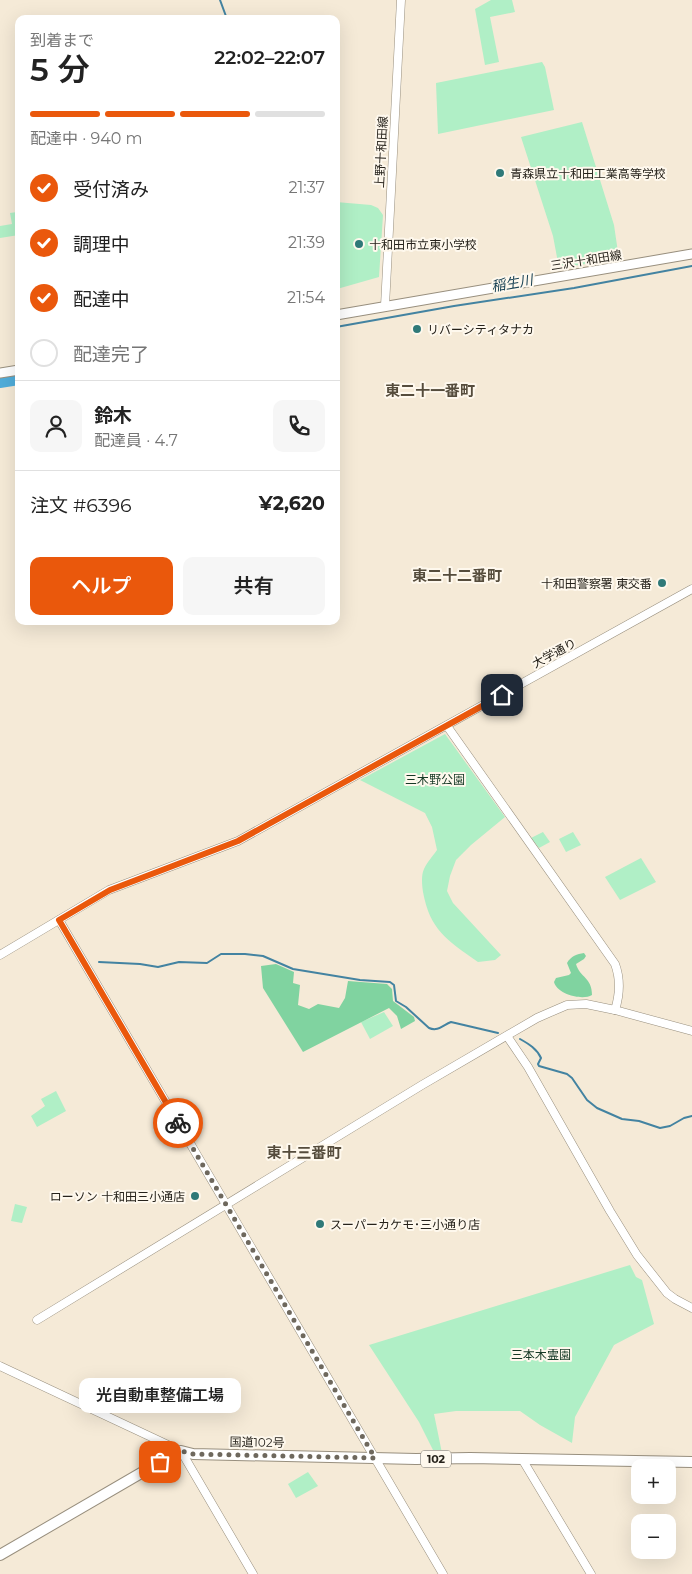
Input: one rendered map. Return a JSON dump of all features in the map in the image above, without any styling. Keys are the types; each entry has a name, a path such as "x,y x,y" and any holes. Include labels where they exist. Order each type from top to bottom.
{"highway":[{"name":"国道102号","path":"181,1451 193,1454 375,1458 692,1462"},
{"path":"0,1556 181,1451"}],"main road":[{"name":"三沢十和田線","path":"340,314 692,254"},
{"path":"0,373 15,371"}],"street":[{"name":"上野十和田線","path":"385,306 401,0"},
{"name":"大学通り","path":"0,955 110,890 238,841 692,589"},
{"path":"447,726 615,964 620,979 620,989 615,1010"},
{"path":"59,920 443,1574"},
{"path":"37,1320 422,1085 537,1018 556,1009 572,1004 586,1004 692,1031"},
{"path":"507,1036 528,1067 613,1217 637,1255 667,1293 692,1308"},
{"path":"0,1366 181,1451 253,1574"},
{"path":"522,1459 591,1574"}],"green space":[{"path":"491,0 512,0 515,12 490,17 499,62 485,65 475,9"},
{"path":"542,62 545,67 554,110 438,134 436,83"},
{"path":"582,122 614,225 619,259 559,268 553,236 521,137"},
{"path":"340,202 371,205 378,208 383,215 379,277 340,288"},
{"path":"15,212 15,236 0,238 0,226 12,224 10,213"},
{"name":"三木野公園","path":"445,734 505,817 456,860 447,891 453,903 501,955 495,960 478,962 449,940 435,925 430,916 423,892 422,877 425,866 437,850 432,827 425,813 360,780"},
{"path":"543,832 550,842 539,848 531,838"},
{"path":"573,832 581,845 566,852 559,839"},
{"path":"641,858 656,882 620,900 605,877"},
{"path":"584,953 586,956 584,959 576,964 588,981 592,995 576,997 560,990 554,982 556,978 571,973 567,963 570,959"},
{"path":"276,964 294,972 293,983 300,985 298,1005 309,1009 318,1004 339,1008 345,998 348,981 387,984 392,989 393,1001 414,1017 415,1021 401,1029 397,1016 389,1008 303,1052 263,988 261,966"},
{"path":"384,1012 393,1026 370,1039 361,1022"},
{"path":"56,1091 66,1111 37,1127 31,1116 45,1106 41,1099"},
{"path":"15,1204 27,1207 22,1223 11,1221"},
{"name":"三本木霊園","path":"630,1265 636,1277 642,1280 654,1324 614,1345 575,1417 572,1443 520,1411 456,1411 434,1414 442,1453 435,1454 419,1422 369,1345"},
{"path":"308,1472 318,1486 296,1498 288,1484"}],"waterway":[{"path":"220,0 226,15"},
{"name":"稲生川","path":"340,326 454,306 574,288 692,266"},
{"name":"稲生川","path":"0,383 15,381"},
{"path":"99,962 158,967 179,962 207,963 221,954 263,956 293,969 360,980 390,982 394,985 396,1001 432,1029 438,1029 451,1022 498,1033"},
{"path":"520,1039 537,1052 541,1058 539,1066 567,1074 572,1078 587,1100 597,1108 622,1119 639,1121 660,1128 670,1126 692,1116"}],"way so far":[{"path":"160,1462 181,1451 193,1454 375,1458 178,1123"}],"place":[{"name":"青森県立十和田工業高等学校","path":"500,173"},
{"name":"十和田市立東小学校","path":"359,244"},
{"name":"リバーシティタナカ","path":"417,329"},
{"name":"十和田警察署 東交番","path":"662,583"},
{"name":"ローソン 十和田三小通店","path":"195,1196"},
{"name":"スーパーカケモ･三小通り店","path":"320,1224"},
{"name":"光自動車整備工場","path":"160,1462"}],"district":[{"name":"東二十一番町","path":"430,390"},
{"name":"東二十二番町","path":"457,575"},
{"name":"東十三番町","path":"304,1152"}],"route":[{"path":"178,1123 59,920 110,890 238,841 502,695"}]}
